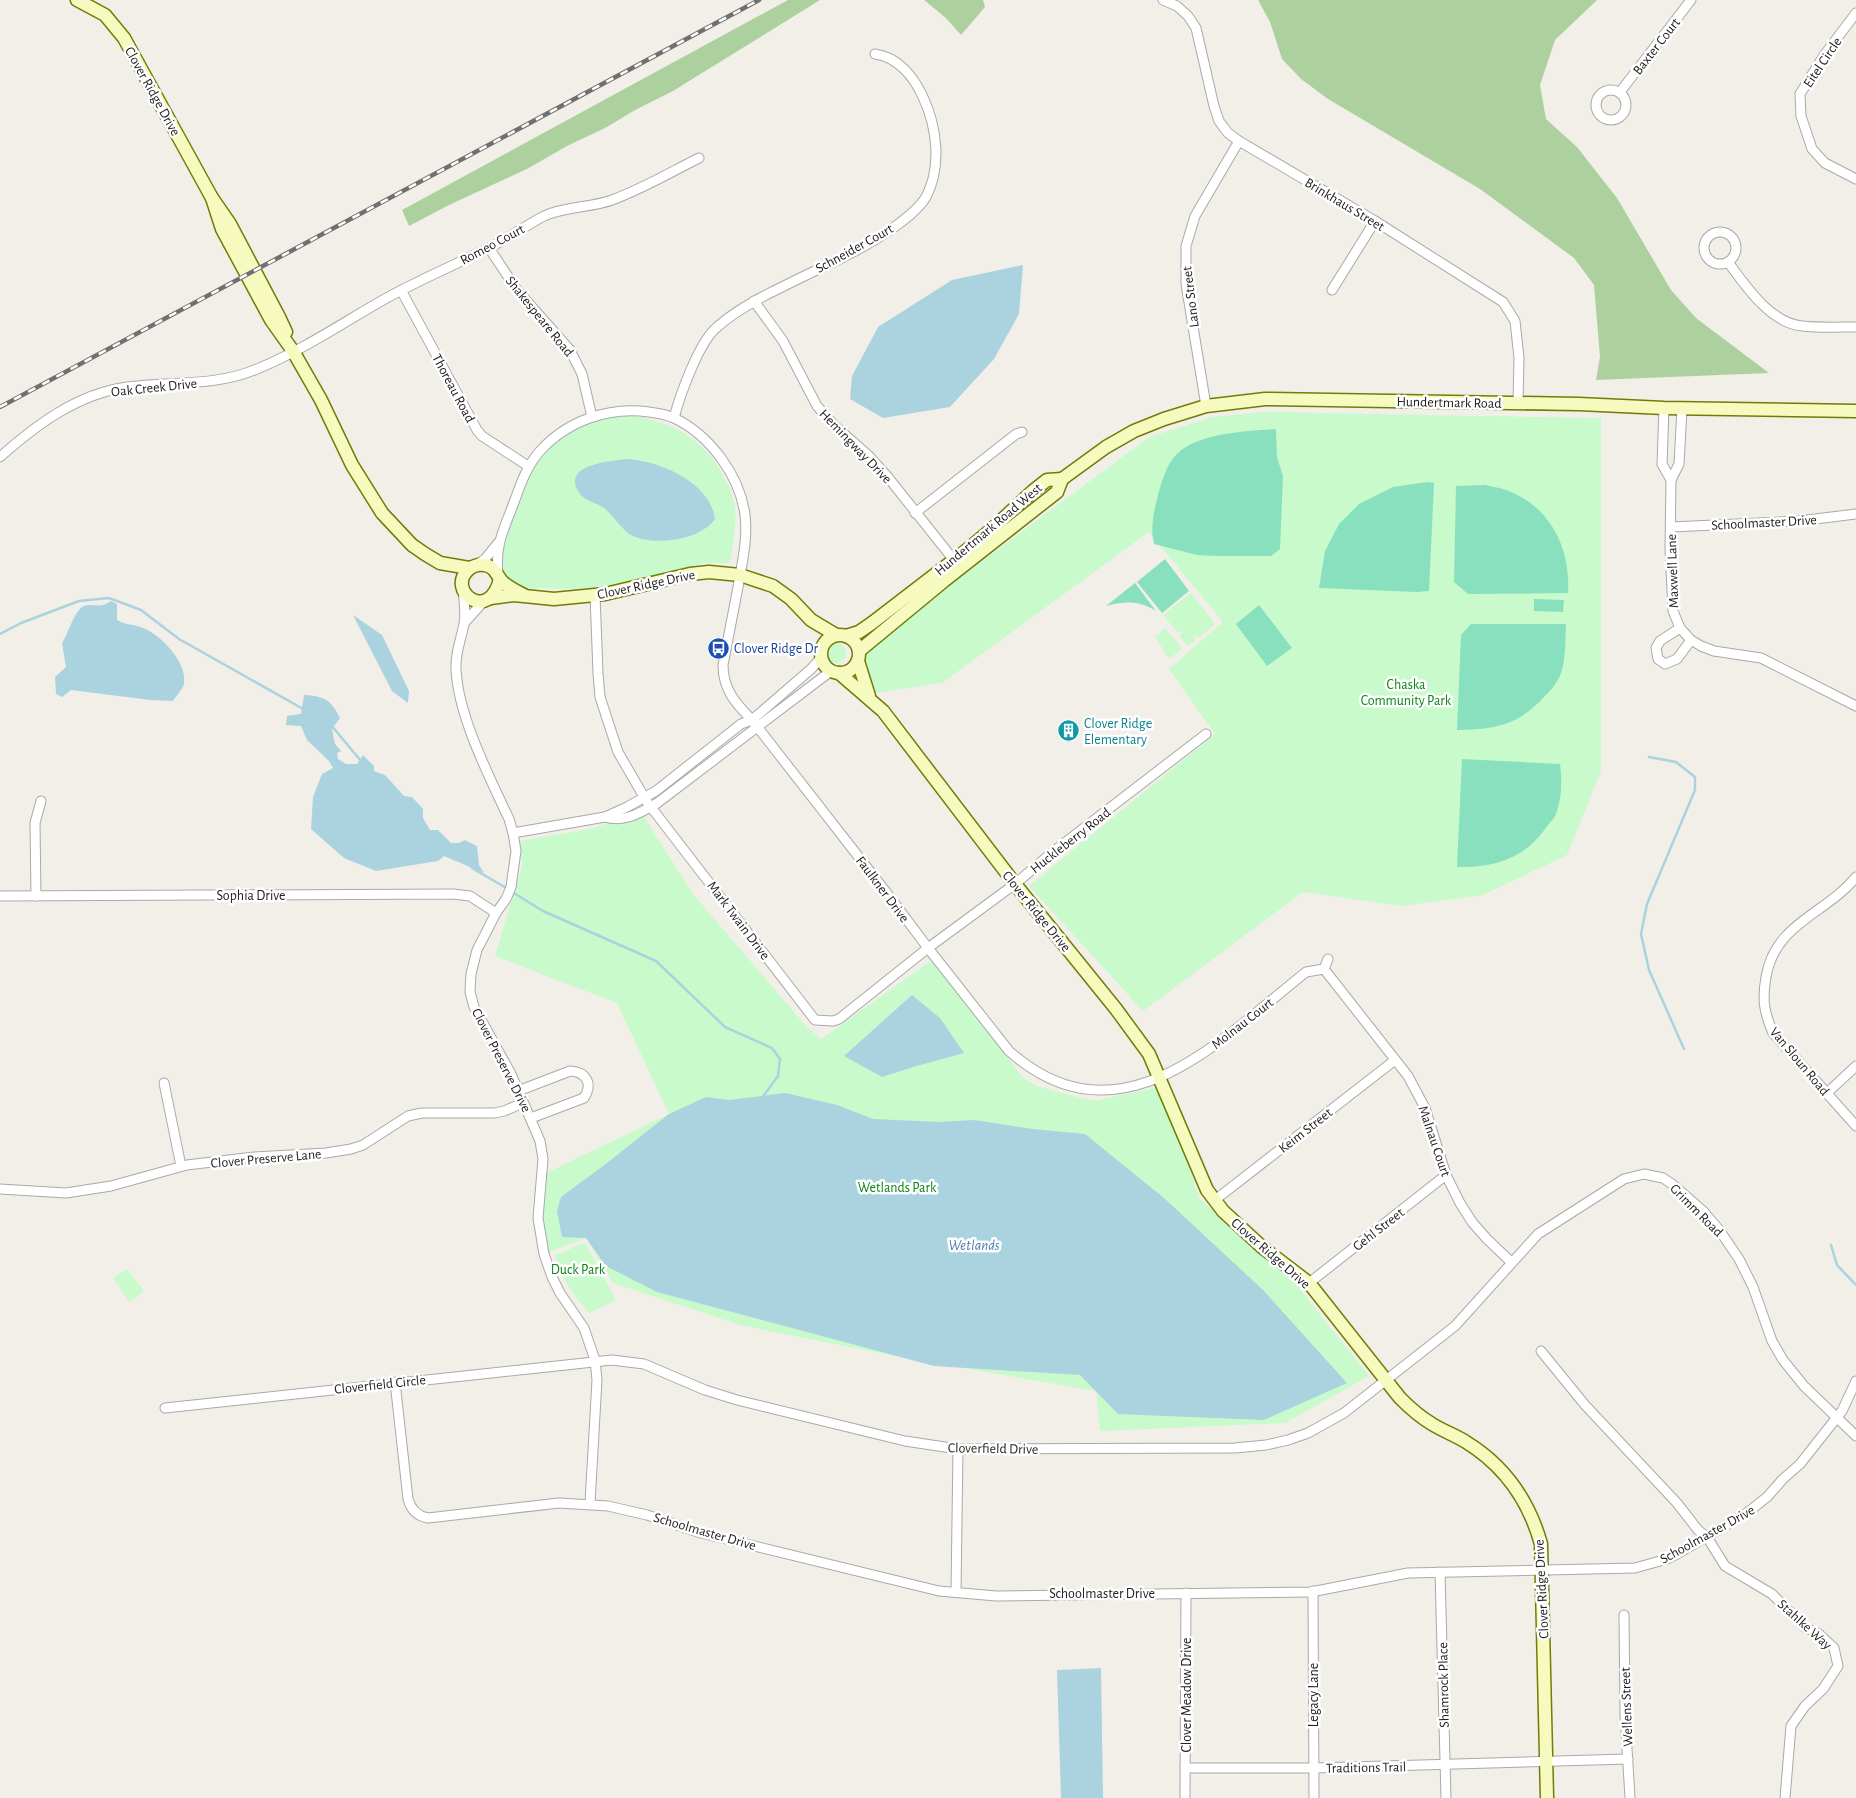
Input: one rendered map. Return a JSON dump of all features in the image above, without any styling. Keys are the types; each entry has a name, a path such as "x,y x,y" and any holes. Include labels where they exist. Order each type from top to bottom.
{"street":[{"name":"Clover Ridge Drive","path":"77,0 105,15 124,38 212,198 222,229 271,320 293,351 321,400 352,465 382,513 412,545 440,563 462,587"},
{"name":"Brinkhaus Street","path":"1163,0 1177,6 1188,16 1196,28 1214,106 1219,121 1228,133 1375,221 1503,302 1516,321 1519,358 1518,403"},
{"name":"Baxter Court","path":"1620,92 1691,0"},
{"name":"Eitel Circle","path":"1856,13 1825,54 1800,94 1801,116 1812,149 1826,163 1856,179"},
{"name":"Schneider Court","path":"674,418 676,407 704,342 714,330 754,301 876,240 905,219 925,197 932,179 936,156 935,137 929,112 922,95 903,67 885,55 875,54"},
{"name":"Lano Street","path":"1206,406 1186,284 1186,246 1195,216 1239,141"},
{"name":"Romeo Court","path":"293,351 401,290 488,248 557,210 596,205 612,200 699,158"},
{"path":"1332,290 1375,221"},
{"name":"Shakespeare Road","path":"488,248 517,290 570,350 582,374 592,416"},
{"path":"1728,262 1757,300 1785,321 1800,326 1856,327"},
{"name":"Thoreau Road","path":"401,290 477,430 482,436 528,466"},
{"name":"Hemingway Drive","path":"754,301 783,341 817,406 834,425 876,463 956,564"},
{"name":"Oak Creek Drive","path":"0,457 33,429 67,407 99,393 127,387 220,380 256,370 293,351"},
{"name":"Hundertmark Road","path":"1062,479 1106,447 1134,431 1164,419 1206,406 1265,399 1856,411"},
{"name":"Maxwell Lane","path":"1664,408 1662,464 1671,480 1670,549 1672,611 1680,628 1691,640 1714,651 1762,658 1856,706"},
{"path":"1671,480 1679,464 1682,408"},
{"path":"498,543 499,577 497,592 479,603 472,601 462,587 463,578 473,567 486,559 498,543 528,466 555,437 592,416 614,410 634,410 674,418"},
{"name":"Faulkner Drive","path":"674,418 698,434 717,452 730,471 740,493 745,515 746,543 723,665 723,674 728,691 742,710 755,723 1009,1052 1025,1066 1043,1077 1079,1089 1099,1091 1136,1086 1160,1078"},
{"path":"915,513 1016,434 1022,432"},
{"name":"Hundertmark Road West","path":"841,635 859,632 956,564 1057,492 1062,479"},
{"name":"Schoolmaster Drive","path":"1671,527 1799,521 1856,514"},
{"name":"Clover Ridge Drive","path":"440,563 473,567"},
{"path":"473,567 484,564 492,568 499,577"},
{"name":"Hundertmark Road West","path":"858,656 956,564"},
{"name":"Clover Ridge Drive","path":"488,599 526,596 554,598 595,595 690,574 709,572 740,575 773,586 791,600 810,620 841,635"},
{"name":"Clover Ridge Drive","path":"499,577 526,596"},
{"name":"Clover Preserve Drive","path":"462,587 465,622 458,644 456,659 458,691 464,714 509,819 513,834 515,860 511,887 506,899 496,913 476,950 470,974 470,992 474,1007 511,1074 540,1141 543,1159 538,1218 544,1254 556,1285 584,1328 595,1360 597,1380 590,1504"},
{"name":"Mark Twain Drive","path":"595,595 600,697 618,752 648,802 806,1010 815,1020 833,1021 839,1019"},
{"name":"Clover Preserve Drive","path":"465,622 488,599"},
{"name":"Clover Ridge Drive","path":"810,620 821,654"},
{"path":"1680,628 1660,641 1656,648 1658,659 1665,664 1677,659 1691,640"},
{"path":"513,834 605,817 648,802 656,791 741,724 755,723 835,672 850,670 858,656 854,642 841,635 826,640 821,654 811,669 755,723"},
{"path":"821,654 823,664 835,672"},
{"name":"Clover Ridge Drive","path":"858,656 870,699"},
{"name":"Clover Ridge Drive","path":"835,672 870,699 882,711 1015,884 1116,1009 1149,1054 1207,1190 1223,1211 1262,1248 1309,1284 1400,1398 1416,1413 1482,1453 1512,1482 1522,1497 1535,1524 1541,1544 1547,1798"},
{"name":"Huckleberry Road","path":"839,1019 1206,734"},
{"path":"36,896 35,823 41,801"},
{"name":"Van Sloun Road","path":"1856,877 1847,888 1799,923 1781,940 1773,954 1762,997 1767,1020 1773,1033 1856,1126"},
{"name":"Sophia Drive","path":"0,896 453,894 470,896 496,913"},
{"path":"1324,969 1328,959"},
{"name":"Molnau Court","path":"1160,1078 1197,1058 1306,972 1324,969"},
{"name":"Malnau Court","path":"1324,969 1408,1076 1425,1108 1446,1175 1460,1203 1472,1222 1511,1262"},
{"name":"Keim Street","path":"1215,1200 1395,1060"},
{"path":"1827,1093 1856,1066"},
{"path":"518,1091 570,1071 578,1072 584,1076 588,1083 589,1091 584,1098 531,1118"},
{"path":"164,1083 181,1166"},
{"name":"Clover Preserve Lane","path":"0,1189 66,1193 111,1186 181,1166 254,1157 351,1149 370,1141 408,1116 422,1113 495,1113 524,1103"},
{"name":"Grimm Road","path":"1385,1380 1455,1326 1511,1262 1543,1230 1624,1179 1644,1174 1664,1178 1704,1212 1730,1244 1753,1287 1772,1341 1782,1360 1804,1386 1856,1436"},
{"name":"Gehl Street","path":"1309,1284 1446,1175"},
{"name":"Stahlke Way","path":"1541,1351 1585,1405 1698,1530 1707,1536 1725,1566 1772,1594 1806,1628 1819,1634 1834,1648 1838,1666 1823,1689 1805,1706 1792,1726 1785,1798"},
{"name":"Cloverfield Circle","path":"165,1408 595,1360"},
{"name":"Cloverfield Drive","path":"595,1360 644,1364 705,1390 737,1400 905,1441 958,1449 1236,1448 1266,1446 1302,1435 1326,1424 1344,1413 1385,1380"},
{"name":"Schoolmaster Drive","path":"395,1382 408,1500 410,1506 422,1517 428,1518 559,1504 590,1504 628,1510 701,1533 939,1591 996,1596 1313,1592 1408,1573 1635,1568 1667,1559 1747,1513 1767,1497 1783,1478 1800,1464 1842,1411 1856,1381"},
{"path":"956,1592 958,1449"},
{"name":"Shamrock Place","path":"1440,1572 1446,1798"},
{"name":"Legacy Lane","path":"1313,1592 1314,1798"},
{"name":"Clover Meadow Drive","path":"1185,1798 1186,1593"},
{"name":"Wellens Street","path":"1624,1615 1625,1714 1630,1798"},
{"name":"Traditions Trail","path":"1185,1768 1314,1768 1628,1759"}],"green space":[{"path":"788,0 820,0 673,91 527,169 449,205 409,226 402,210"},
{"path":"924,0 983,0 985,7 961,35 946,18"},
{"path":"1258,0 1597,0 1555,40 1540,85 1546,119 1577,147 1617,198 1671,290 1696,318 1769,373 1596,380 1600,357 1594,285 1574,258 1480,189 1328,99 1301,79 1282,59 1270,22"},
{"name":"Chaska Community Park","path":"1265,412 1601,418 1601,771 1567,855 1483,895 1402,906 1303,892 1143,1011 1029,886 1215,734 1169,669 1223,622 1149,532 942,683 868,694 864,649 1149,437 1212,417"},
{"path":"614,415 647,419 678,430 705,450 715,462 729,487 735,506 735,527 730,563 706,563 606,586 574,589 516,587 501,576 499,555 530,471 539,457 559,438 581,425"},
{"path":"1276,429 1277,457 1283,476 1280,549 1271,556 1216,556 1197,555 1154,544 1152,525 1158,495 1167,468 1177,454 1186,447 1210,437 1238,432"},
{"path":"1427,482 1434,483 1429,591 1319,588 1325,551 1339,524 1359,504 1393,487"},
{"path":"1485,485 1508,491 1525,499 1548,520 1562,547 1568,577 1568,593 1468,594 1454,582 1456,486"},
{"path":"1165,559 1189,591 1162,613 1137,582"},
{"path":"1135,583 1156,611 1150,607 1132,602 1106,606"},
{"path":"1191,593 1215,624 1198,638 1194,635 1196,640 1188,646 1179,636 1183,633 1182,631 1178,633 1163,615"},
{"path":"1534,599 1564,600 1563,612 1534,611"},
{"path":"1259,605 1292,648 1267,666 1236,624"},
{"path":"1471,624 1566,624 1564,661 1560,676 1554,687 1524,715 1494,727 1457,730 1461,635"},
{"path":"1165,628 1181,647 1171,658 1168,657 1155,637"},
{"path":"832,643 840,643 846,649 846,657 840,663 832,663 826,657 826,649"},
{"path":"1462,759 1560,764 1561,789 1556,814 1537,839 1527,848 1506,860 1495,863 1483,866 1457,867"},
{"name":"Wetlands","path":"641,812 693,894 806,1026 821,1039 935,958 1023,1078 1039,1087 1093,1101 1164,1086 1199,1198 1295,1283 1369,1376 1285,1423 1100,1431 1096,1391 905,1358 740,1325 613,1283 586,1238 544,1254 542,1175 669,1114 617,1003 495,956 522,866 520,841 590,829"},
{"name":"Duck Park","path":"585,1243 616,1300 589,1313 569,1286 561,1272 555,1255"},
{"path":"127,1269 144,1291 129,1302 113,1278"}],"water":[{"path":"1023,265 1019,314 994,359 950,407 883,418 850,399 852,376 878,327 952,280"},
{"path":"627,459 654,464 668,469 694,484 704,494 711,506 715,519 699,532 664,541 640,539 628,533 604,508 583,497 575,485 576,477 589,466"},
{"path":"111,601 117,604 117,620 140,627 158,637 178,659 182,667 184,684 173,701 71,690 62,697 56,694 55,677 66,667 62,643 75,617 84,606 104,605"},
{"path":"353,615 382,635 409,691 408,703 392,691"},
{"path":"304,695 317,696 327,700 334,707 340,718 332,729 335,744 341,751 337,753 338,759 346,764 357,764 363,755 374,766 374,771 385,775 404,796 412,797 423,809 423,818 430,830 438,830 451,843 459,843 465,840 477,846 479,865 484,873 444,856 438,861 376,871 344,858 311,829 313,797 322,774 333,768 329,761 307,740 301,726 286,725 287,716 301,714"},
{"path":"912,995 940,1018 964,1053 882,1077 844,1056"},
{"name":"Wetlands","path":"785,1093 837,1105 873,1119 940,1122 974,1120 1033,1129 1085,1134 1164,1198 1263,1290 1347,1383 1264,1420 1118,1414 1080,1375 934,1366 657,1292 606,1266 586,1238 562,1237 557,1211 561,1197 669,1114 706,1097 729,1100"},
{"path":"1101,1668 1103,1798 1061,1798 1057,1670"}],"waterway":[{"path":"0,634 21,623 79,601 109,598 141,610 179,639 305,710"},
{"path":"331,725 361,761"},
{"path":"1649,757 1676,762 1695,777 1695,790 1647,904 1641,934 1649,970 1684,1049"},
{"path":"472,868 508,889"},
{"path":"512,892 543,911 656,961 725,1027 772,1048 780,1059 778,1076 762,1098"},
{"path":"1831,1245 1837,1265 1856,1285"}],"railway":[{"path":"0,407 759,0"}],"place":[{"name":"Clover Ridge Dr","path":"718,648"},
{"name":"Clover Ridge Elementary","path":"1068,731"}],"park label":[{"name":"Wetlands Park","path":"897,1187"}]}
